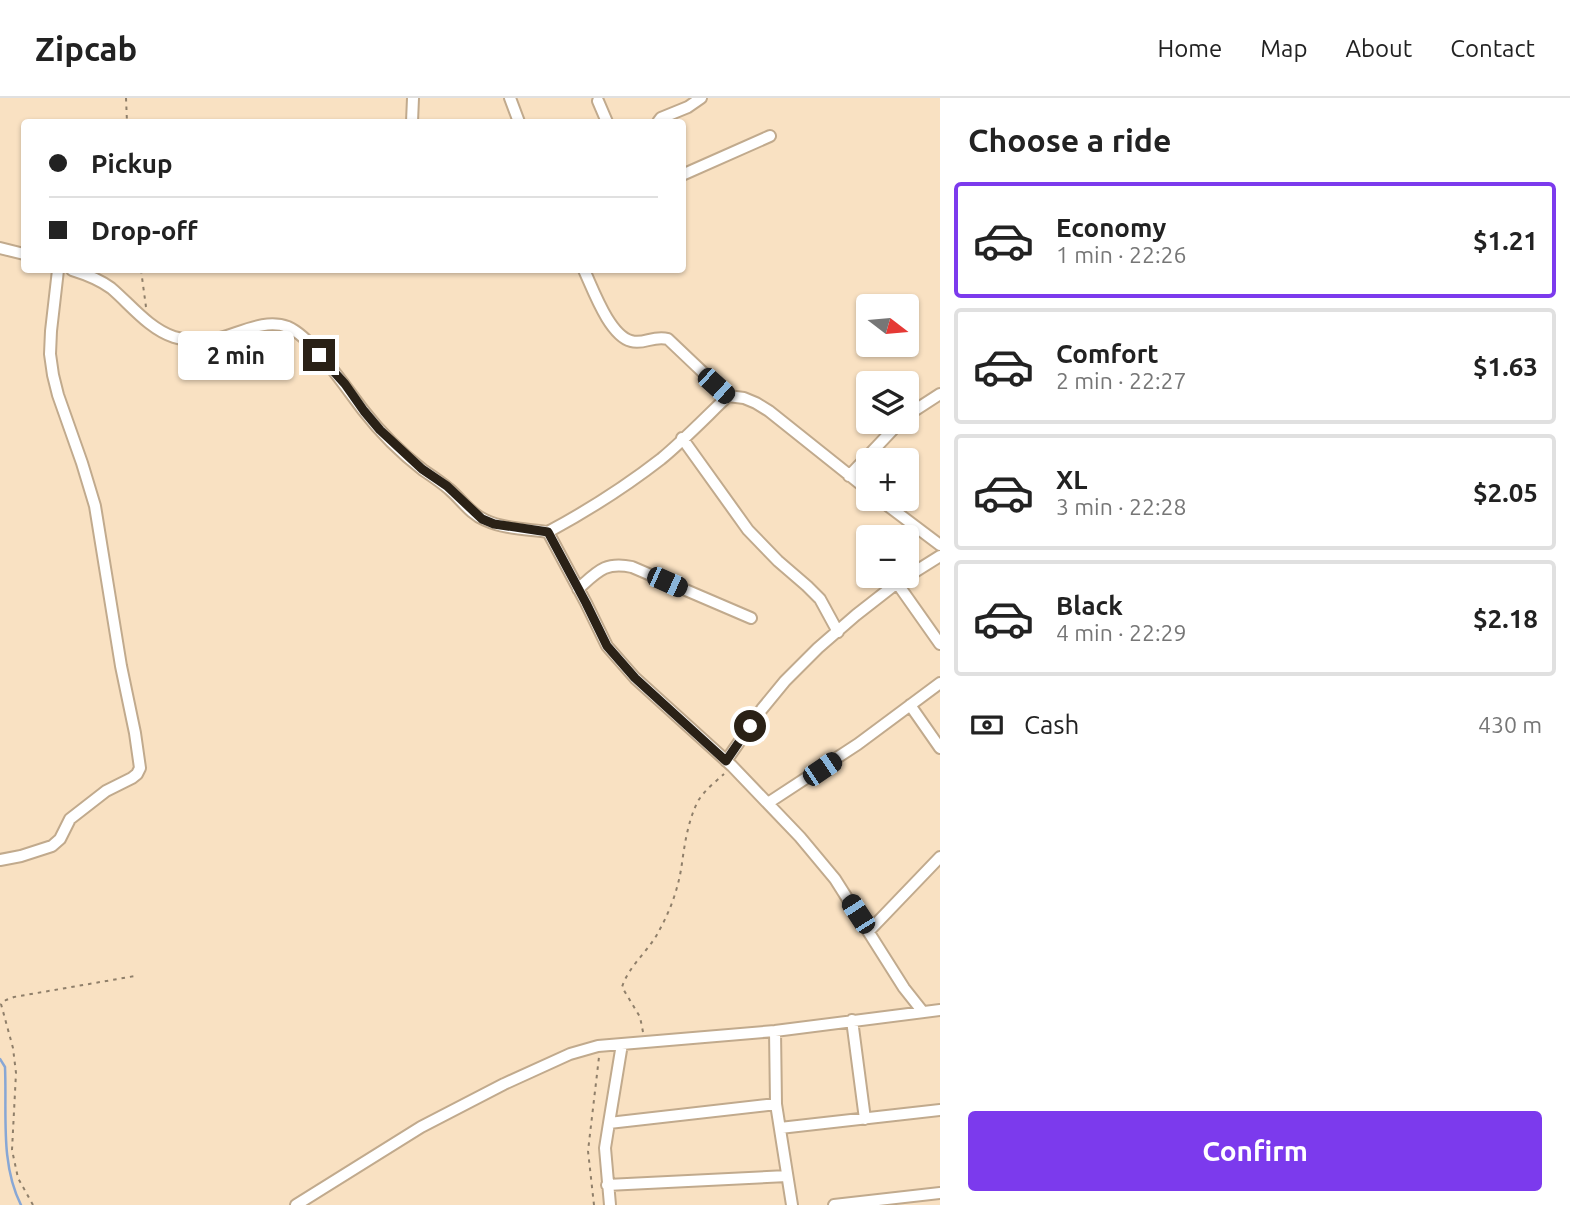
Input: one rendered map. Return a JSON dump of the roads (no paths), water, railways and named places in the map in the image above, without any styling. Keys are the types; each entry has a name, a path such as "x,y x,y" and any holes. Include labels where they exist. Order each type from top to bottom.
{"street":[{"path":"412,119 413,98"},
{"path":"510,98 518,119"},
{"path":"660,119 701,98"},
{"path":"598,101 606,119"},
{"path":"686,173 770,136"},
{"path":"0,247 21,253"},
{"path":"0,860 52,846 60,839 70,819 106,791 132,778 140,768 95,506 53,375 51,331 58,273"},
{"path":"79,273 108,286 148,322 170,336 188,340 214,340 272,324 289,328 307,340 380,430 422,469 453,492 472,512 494,524 548,532 600,503 630,482 663,457 728,396"},
{"path":"585,273 613,329 622,337 640,342 659,336 668,339 728,396 744,398 769,411 856,482"},
{"path":"919,408 940,394"},
{"path":"849,476 889,434"},
{"path":"682,439 748,530 820,599 838,632"},
{"path":"895,511 940,545"},
{"path":"548,532 607,646 620,663 729,764 800,837 835,879 904,988 923,1012"},
{"path":"919,569 940,556"},
{"path":"578,589 597,572 620,564 751,618"},
{"path":"729,764 762,709 785,681 818,648 891,588"},
{"path":"901,588 940,644"},
{"path":"768,803 858,744 940,683"},
{"path":"911,705 940,748"},
{"path":"869,931 940,857"},
{"path":"296,1205 421,1127 569,1054 598,1046 775,1031 940,1010"},
{"path":"852,1020 865,1119"},
{"path":"775,1031 776,1104 792,1205"},
{"path":"610,1205 605,1148 622,1044"},
{"path":"609,1123 776,1104"},
{"path":"780,1128 940,1110"},
{"path":"607,1185 787,1176"},
{"path":"834,1205 940,1193"}],"waterway":[{"path":"0,1059 5,1067 7,1155 14,1189 21,1205"}]}
